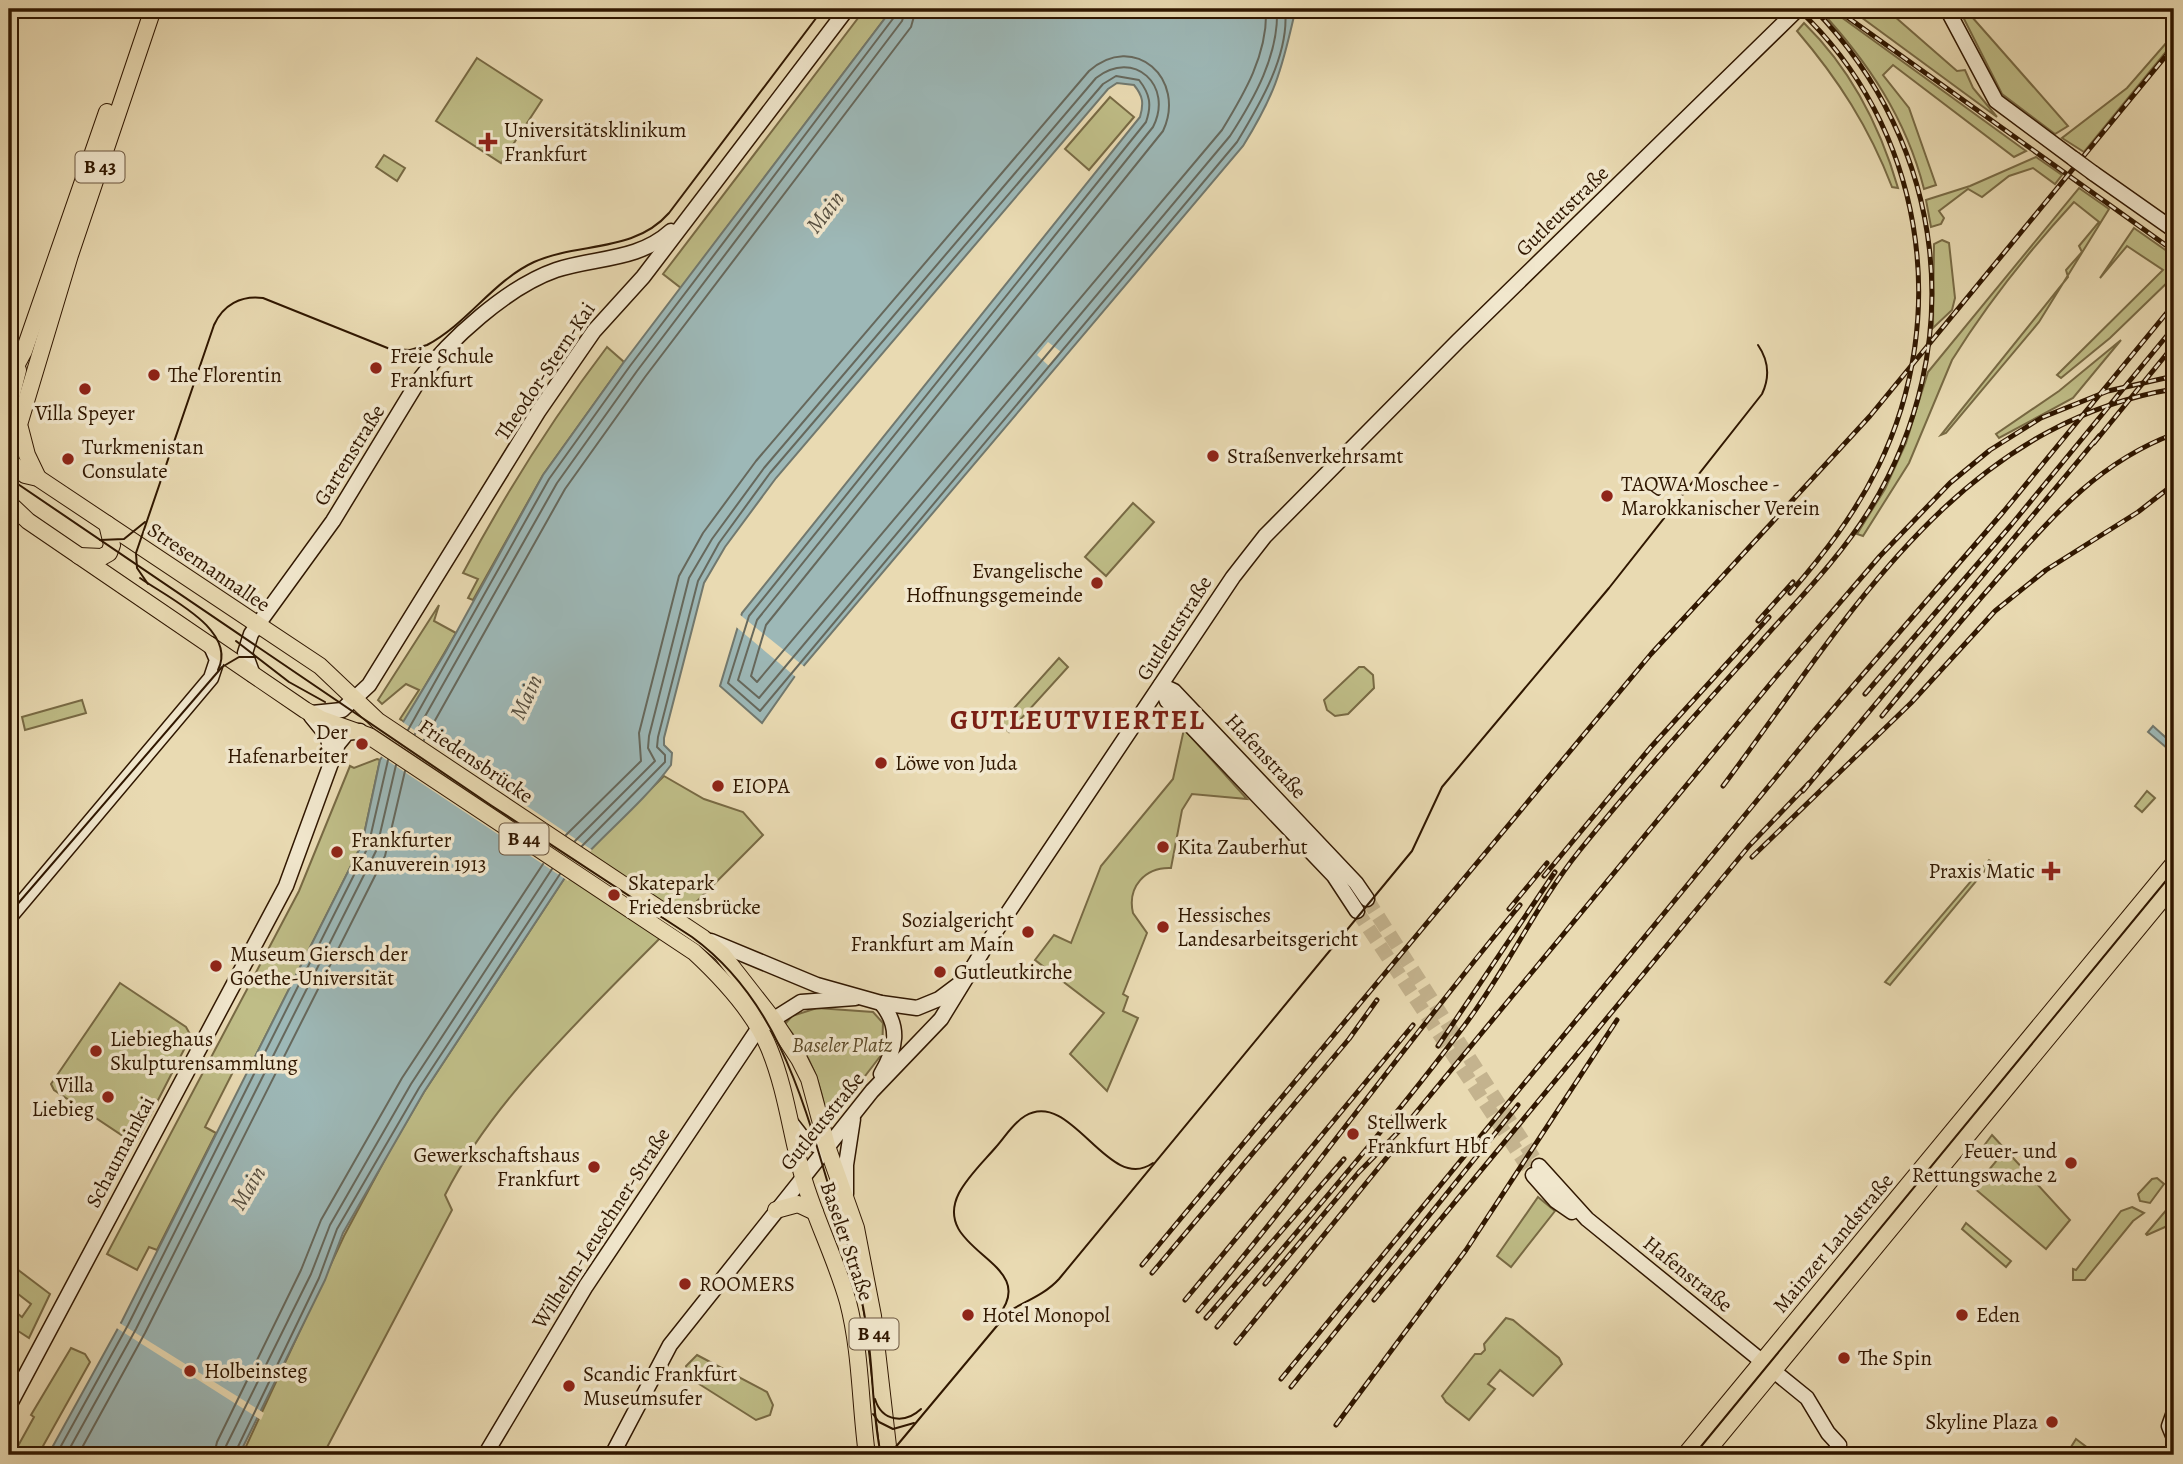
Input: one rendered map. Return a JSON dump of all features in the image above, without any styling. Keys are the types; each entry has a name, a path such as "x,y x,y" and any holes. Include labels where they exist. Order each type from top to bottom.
{"main road":[{"name":"B 43","path":"9,405 24,351 142,9"},
{"name":"B 43","path":"9,459 71,255 153,9"},
{"name":"Theodor-Stern-Kai","path":"355,701 394,648 538,412 594,331 624,295 632,290 847,9"},
{"name":"Gutleutstraße","path":"612,1455 657,1364 670,1345 872,1091 942,1019 1233,577 1265,536 1439,360 1798,9"},
{"path":"1947,9 1989,92 2004,109 2174,230"},
{"name":"Gartenstraße","path":"253,675 245,651 257,624 333,521 419,380 435,360 478,321 527,284 563,268 627,255 657,242 683,222"},
{"path":"624,295 643,267 638,257 627,255"},
{"name":"B 43","path":"9,379 24,351"},
{"path":"20,422 21,438 38,478"},
{"name":"Stresemannallee","path":"9,459 25,475 38,478 327,672 378,721"},
{"name":"B 44","path":"9,503 28,521 307,711 364,733"},
{"path":"9,525 28,521"},
{"path":"79,556 102,556 110,551 107,524"},
{"path":"9,918 215,672 217,654 209,643"},
{"name":"Hafenstraße","path":"1161,685 1174,691 1356,883 1367,899"},
{"name":"Hafenstraße","path":"1161,685 1167,701 1334,876 1357,911"},
{"path":"307,711 337,712 355,701"},
{"name":"Schaumainkai","path":"307,711 329,739 331,761"},
{"name":"Friedensbrücke","path":"378,721 690,936"},
{"name":"Schaumainkai","path":"9,1406 286,886 331,761 344,736 364,733"},
{"name":"Friedensbrücke","path":"364,733 690,936"},
{"name":"Mainzer Landstraße","path":"1704,1455 1769,1366 2174,863"},
{"name":"Mainzer Landstraße","path":"1685,1455 1769,1366 2174,885"},
{"path":"690,936 855,998 881,1003 917,1007 939,999 966,979"},
{"name":"B 44","path":"690,936 722,954 772,1018 799,1059 809,1079 828,1149"},
{"name":"B 44","path":"690,936 770,1049 792,1124"},
{"path":"758,1029 794,1005 813,999 855,998"},
{"path":"872,1091 887,1063 895,1040 890,1014 881,1003"},
{"name":"Wilhelm-Leuschner-Straße","path":"485,1455 586,1286 758,1029"},
{"path":"846,1194 846,1165 853,1118"},
{"path":"792,1124 806,1142 828,1149"},
{"name":"Baseler Straße","path":"792,1124 803,1177 842,1282 852,1321 867,1455"},
{"name":"Baseler Straße","path":"828,1149 856,1228 873,1315 889,1453"},
{"name":"Hafenstraße","path":"1536,1171 1556,1201 1587,1219 1807,1398 1836,1450"},
{"path":"776,1210 798,1204 815,1212"},
{"path":"2174,1412 2169,1426 2174,1438"}],"green space":[{"path":"865,9 892,9 681,288 663,274"},
{"path":"1819,9 1830,9 2026,151 2014,157 1893,65 1883,75 1909,108 1936,185 1924,189 1907,138 1883,92 1854,50"},
{"path":"1850,9 1886,9 1957,71 1965,70 1973,88 1997,117"},
{"path":"1959,9 1965,9 2068,126 2055,134 2002,94"},
{"path":"1804,23 1836,59 1862,99 1882,142 1898,188 1892,187 1851,104 1797,31"},
{"path":"2174,34 2174,42 2084,152 2062,138 2127,88"},
{"path":"477,58 542,100 501,163 436,121"},
{"path":"1110,97 1134,117 1089,170 1065,149"},
{"path":"384,155 405,168 397,181 376,167"},
{"path":"2036,157 2062,175 2055,184 2033,168 2009,176 1982,197 1968,189 1939,211 1944,218 1941,224 1931,227 1926,200 1970,186"},
{"path":"2079,188 2109,209 2068,276 2066,270 2082,252 2079,246 2099,222 2074,202 2009,278 1965,339 1952,360 1909,463 1863,536 1857,534 1885,489 1906,443 1928,372"},
{"path":"2134,228 2174,256 2174,276 2110,338 2061,378 2057,375 2163,270 2127,246 2100,278"},
{"path":"1942,240 1949,243 1955,298 1952,310 1933,328 1934,244"},
{"path":"2063,283 2039,322 1946,433 1941,435"},
{"path":"2121,340 2073,398 1999,438 1996,434 2059,391"},
{"path":"607,347 624,362 543,475 473,600 468,598 478,579 463,573 479,544 549,429"},
{"path":"1133,503 1154,522 1106,576 1085,557"},
{"path":"439,605 434,621 456,633 404,722 400,719 419,690 406,684 382,704 378,700"},
{"path":"1059,658 1068,667 1009,732 1000,724"},
{"path":"1359,667 1364,667 1373,675 1374,688 1348,714 1335,716 1327,710 1324,700"},
{"path":"82,700 86,713 25,730 22,717"},
{"path":"1184,729 1247,799 1192,794 1182,810 1171,868 1153,871 1140,880 1136,887 1133,913 1147,933 1123,994 1128,997 1123,1011 1138,1018 1107,1091 1070,1054 1104,1013 1035,960 1054,935 1071,943 1101,866 1173,779"},
{"path":"380,760 362,844 251,1065 239,1060 205,1127 216,1133 157,1250 149,1247 137,1270 107,1254 299,891 350,766 354,768"},
{"path":"664,776 704,799 743,812 763,835 551,1050 493,1118 445,1195 452,1210 323,1455 242,1455 344,1236 424,1092 564,879"},
{"path":"2147,791 2155,798 2142,812 2135,806"},
{"path":"1989,860 1992,862 1890,985 1885,982"},
{"path":"120,983 186,1027 191,1036 138,1139 132,1142 54,1090 51,1084"},
{"name":"Baseler Platz","path":"817,1008 873,1012 883,1023 882,1054 828,1124 809,1059 785,1024 792,1016"},
{"path":"1992,1135 2070,1220 2046,1249 1974,1188 1998,1159 1983,1147"},
{"path":"2157,1178 2164,1184 2150,1203 2140,1201 2138,1194 2152,1179"},
{"path":"1538,1197 1555,1211 1511,1267 1497,1256"},
{"path":"2173,1202 2174,1223 2147,1235 2146,1234"},
{"path":"2132,1207 2144,1213 2133,1221 2085,1280 2073,1280 2073,1269 2076,1270 2121,1211"},
{"path":"1966,1223 2011,1261 2006,1267 1962,1229"},
{"path":"9,1263 50,1294 29,1338 15,1329 9,1336 9,1327 18,1314 22,1317 31,1304 9,1287"},
{"path":"1506,1318 1513,1320 1559,1358 1562,1364 1533,1396 1500,1370 1488,1384 1495,1389 1469,1420 1442,1396 1475,1354 1481,1354 1485,1350 1484,1344"},
{"path":"71,1348 85,1354 90,1362 38,1455 13,1455 34,1417 31,1415"},
{"path":"697,1355 767,1392 773,1405 770,1415 756,1420 688,1377 686,1366"},
{"path":"2076,1439 2088,1448 2099,1447 2112,1455 2066,1455"}],"water":[{"name":"Main","path":"892,9 1292,9 1294,16 1275,84 1243,146 795,676 762,723 720,686 742,613 1140,117 1142,100 1134,85 1117,83 1108,89 776,478 725,547 704,583 664,738 664,745 672,753 671,765 646,795 564,879 424,1092 343,1233 325,1280 239,1455 48,1455 122,1321 362,844 380,760 445,653 543,475 624,362"},
{"path":"2153,726 2174,745 2174,754 2148,732"}],"pier":[{"path":"1048,342 1061,352 1049,366 1037,355"},
{"path":"739,614 806,668 797,678 735,626"},
{"path":"401,721 592,850 568,881 379,755"},
{"path":"118,1322 264,1413 261,1420 115,1327"}],"tunnel":[{"path":"1367,899 1539,1166"},
{"path":"1357,911 1533,1175"}],"tram line":[{"path":"148,584 137,568 136,553 214,325 222,312 240,300 263,298 390,349 410,350 427,345 455,326 506,280 534,262 623,241 655,226 669,213 823,9"},
{"path":"991,1324 1059,1279 1412,851 1442,787 1609,588 1762,394 1767,369 1758,345"},
{"path":"9,478 492,806 692,937 721,962 746,990 783,1053 797,1087 850,1255 868,1335 881,1455"},
{"path":"100,540 124,539 145,522"},
{"path":"140,578 197,616 209,629 218,642 222,655 218,670"},
{"path":"236,641 289,682 325,702"},
{"path":"9,914 222,667 239,657 256,657"},
{"path":"1694,1455 2174,871"},
{"path":"998,1316 1008,1297 1007,1282 998,1268 970,1243 959,1229 954,1213 959,1193 967,1181 1017,1122 1025,1116 1042,1111 1058,1116 1121,1165 1137,1169 1153,1163"},
{"path":"889,1455 1001,1321"},
{"path":"875,1399 883,1412 895,1418 908,1417 921,1409"},
{"path":"873,1414 879,1422 893,1429 914,1423"}],"railway":[{"path":"1790,593 1838,533 1878,467 1901,408 1915,348 1919,286 1913,224 1898,165 1874,108 1840,56 1798,9"},
{"path":"1217,1327 1372,1143 1461,1030 1580,850 1845,545 1870,509 1902,446 1922,381 1931,315 1929,249 1917,184 1893,122 1859,63 1814,9"},
{"path":"1836,9 2174,251"},
{"path":"1142,1265 1651,654 1870,416 2174,46"},
{"path":"1281,1379 1814,731 2004,511 2174,304"},
{"path":"1865,694 2012,524 2174,327"},
{"path":"2094,443 2174,345"},
{"path":"1265,1284 1359,1172 1409,1121 1775,678 1880,556 1950,483 1990,450 2041,418 2108,391 2174,376"},
{"path":"1723,786 1862,598 1912,540 1967,487 2028,443 2097,410 2174,389"},
{"path":"1882,716 1984,594 2057,513 2099,476 2122,460 2174,434"},
{"path":"1803,791 2099,436"},
{"path":"1752,857 1911,703 1995,611 2046,570 2138,512 2174,484"},
{"path":"1758,621 1793,582"},
{"path":"1544,876 1650,748 1769,617"},
{"path":"1374,1300 1749,846 1809,783"},
{"path":"1509,909 1547,863"},
{"path":"1438,1046 1555,872"},
{"path":"1198,1311 1280,1211 1520,905"},
{"path":"1152,1273 1349,1039 1377,1000"},
{"path":"1336,1425 1466,1250 1617,1020"},
{"path":"1185,1300 1413,1025"},
{"path":"1291,1387 1518,1105"},
{"path":"1236,1343 1393,1150"},
{"path":"1206,1318 1344,1159"}],"place":[{"name":"Universitätsklinikum Frankfurt","path":"488,142"},
{"name":"Freie Schule Frankfurt","path":"376,368"},
{"name":"The Florentin","path":"154,375"},
{"name":"Villa Speyer","path":"85,389"},
{"name":"Straßenverkehrsamt","path":"1213,456"},
{"name":"Turkmenistan Consulate","path":"68,459"},
{"name":"TAQWA Moschee - Marokkanischer Verein","path":"1607,496"},
{"name":"Evangelische Hoffnungsgemeinde","path":"1097,583"},
{"name":"Der Hafenarbeiter","path":"362,744"},
{"name":"Löwe von Juda","path":"881,763"},
{"name":"EIOPA","path":"718,786"},
{"name":"Kita Zauberhut","path":"1163,847"},
{"name":"Frankfurter Kanuverein 1913","path":"337,852"},
{"name":"Praxis Matic","path":"2051,871"},
{"name":"Skatepark Friedensbrücke","path":"614,895"},
{"name":"Hessisches Landesarbeitsgericht","path":"1163,927"},
{"name":"Sozialgericht Frankfurt am Main","path":"1028,932"},
{"name":"Museum Giersch der Goethe-Universität","path":"216,966"},
{"name":"Gutleutkirche","path":"940,972"},
{"name":"Liebieghaus Skulpturensammlung","path":"96,1051"},
{"name":"Villa Liebieg","path":"108,1097"},
{"name":"Stellwerk Frankfurt Hbf","path":"1353,1134"},
{"name":"Feuer- und Rettungswache 2","path":"2071,1163"},
{"name":"Gewerkschaftshaus Frankfurt","path":"594,1167"},
{"name":"ROOMERS","path":"685,1284"},
{"name":"Hotel Monopol","path":"968,1315"},
{"name":"Eden","path":"1962,1315"},
{"name":"The Spin","path":"1844,1358"},
{"name":"Holbeinsteg","path":"190,1371"},
{"name":"Scandic Frankfurt Museumsufer","path":"569,1386"},
{"name":"Skyline Plaza","path":"2052,1422"}],"district":[{"name":"GUTLEUTVIERTEL","path":"1078,720"}]}
